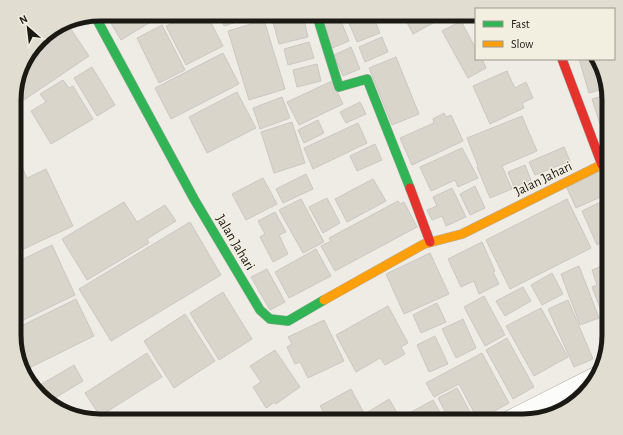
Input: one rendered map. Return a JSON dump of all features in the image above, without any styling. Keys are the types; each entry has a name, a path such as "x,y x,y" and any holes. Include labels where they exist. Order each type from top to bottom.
{"street":[{"name":"Jalan Jahari","path":"98,21 194,200 260,310 270,319 288,320 424,244 462,234 602,164"},
{"path":"319,21 339,86 367,79 416,201 430,242"},
{"path":"562,60 602,156"},
{"path":"524,414 586,382"}],"building":[{"path":"110,21 152,21 121,40"},
{"path":"177,21 210,21 223,46 186,65 166,26"},
{"path":"222,21 240,21 224,26"},
{"path":"264,21 285,89 249,100 228,31"},
{"path":"304,21 308,37 279,44 273,22"},
{"path":"321,21 341,21 349,41 332,48"},
{"path":"348,21 375,21 380,33 357,42"},
{"path":"406,21 437,21 413,34"},
{"path":"461,21 475,47 475,60 482,60 486,68 468,78 442,31"},
{"path":"162,25 185,70 159,83 137,38"},
{"path":"70,27 89,56 21,102 25,74 37,52 41,48 48,48 48,41 52,37"},
{"path":"382,37 388,52 365,62 359,47"},
{"path":"309,42 314,58 288,65 284,49"},
{"path":"351,47 360,69 343,76 334,55"},
{"path":"223,53 239,84 171,119 155,88"},
{"path":"396,57 419,114 392,125 369,68"},
{"path":"579,60 591,60 598,74 601,90 589,93"},
{"path":"317,64 321,81 297,87 293,70"},
{"path":"92,67 115,105 97,116 74,78"},
{"path":"507,71 515,88 526,82 533,98 522,103 524,108 490,124 473,86"},
{"path":"63,80 69,88 73,86 93,119 51,144 31,111 46,102 40,94"},
{"path":"332,81 343,104 299,125 287,102"},
{"path":"237,92 256,128 207,153 189,117"},
{"path":"602,96 602,124 600,124 592,99"},
{"path":"282,97 290,118 260,129 253,108"},
{"path":"360,102 366,114 346,123 340,112"},
{"path":"444,113 446,117 451,115 463,141 412,165 400,138 434,123 433,119"},
{"path":"522,116 537,151 502,166 512,189 490,198 467,138"},
{"path":"318,120 324,133 304,143 298,130"},
{"path":"292,122 305,163 274,173 261,132"},
{"path":"358,123 367,143 313,169 304,148"},
{"path":"375,144 382,160 357,171 350,156"},
{"path":"564,147 570,161 535,175 529,162"},
{"path":"462,148 478,178 458,187 455,180 431,191 420,167"},
{"path":"21,165 27,178 46,169 73,226 21,250"},
{"path":"525,165 531,180 514,187 508,172"},
{"path":"602,169 602,196 576,208 566,186"},
{"path":"306,174 313,189 283,203 276,189"},
{"path":"263,178 277,204 246,220 232,194"},
{"path":"373,179 386,201 347,222 335,199"},
{"path":"475,186 485,208 470,215 460,194"},
{"path":"452,188 466,217 446,226 442,216 432,220 427,210 437,206 433,197"},
{"path":"327,198 340,223 323,233 309,207"},
{"path":"301,199 324,242 303,253 279,210"},
{"path":"567,199 591,248 510,289 486,240"},
{"path":"398,201 400,204 404,202 417,227 335,271 321,246 331,241 329,238"},
{"path":"602,201 602,242 597,245 582,211"},
{"path":"124,202 137,222 165,205 176,221 147,239 149,243 87,280 62,239"},
{"path":"275,212 286,232 279,235 288,254 273,262 260,237 265,234 258,221"},
{"path":"190,222 221,275 111,341 79,289"},
{"path":"482,242 499,284 479,294 474,281 461,287 448,259"},
{"path":"52,245 75,295 21,321 21,260"},
{"path":"316,249 331,276 289,298 275,272"},
{"path":"430,253 449,294 404,314 386,274"},
{"path":"579,266 599,318 580,325 561,274"},
{"path":"602,266 602,313 592,287 597,285 592,270"},
{"path":"267,269 285,302 270,310 251,277"},
{"path":"552,273 563,294 542,305 531,285"},
{"path":"523,287 531,301 505,316 496,301"},
{"path":"223,292 252,339 219,360 190,313"},
{"path":"484,296 505,335 485,346 464,307"},
{"path":"76,299 94,336 29,368 25,361 21,341 21,326"},
{"path":"568,300 593,359 574,367 548,309"},
{"path":"437,303 446,322 421,333 413,315"},
{"path":"388,306 408,343 401,347 405,354 385,365 380,358 356,372 336,335"},
{"path":"541,308 568,357 534,376 506,326"},
{"path":"185,314 215,361 174,388 144,341"},
{"path":"463,319 476,348 456,358 442,329"},
{"path":"324,320 344,361 308,378 300,362 295,364 287,347 292,344 288,337"},
{"path":"435,336 448,364 429,372 417,345"},
{"path":"507,338 534,387 513,399 486,350"},
{"path":"275,350 300,387 276,404 275,402 266,408 253,387 261,382 250,366"},
{"path":"147,353 162,377 103,414 99,414 85,393"},
{"path":"482,353 509,403 489,414 475,414 459,384 434,397 426,383"},
{"path":"74,365 83,381 53,399 44,391 40,385"},
{"path":"457,388 471,414 446,414 438,398"},
{"path":"351,389 364,414 325,414 320,406"},
{"path":"389,399 398,414 369,414 368,412"},
{"path":"433,400 441,414 408,414"},
{"path":"568,400 558,406 546,410"}],"traffic: fast":[{"path":"98,21 194,199 260,310 270,319 288,321 324,300"},
{"path":"319,21 339,87 367,79 410,188"}],"traffic: slow":[{"path":"324,300 424,244 462,234 602,164"}],"traffic: jam":[{"path":"562,60 602,165"},
{"path":"410,188 430,242"}]}
